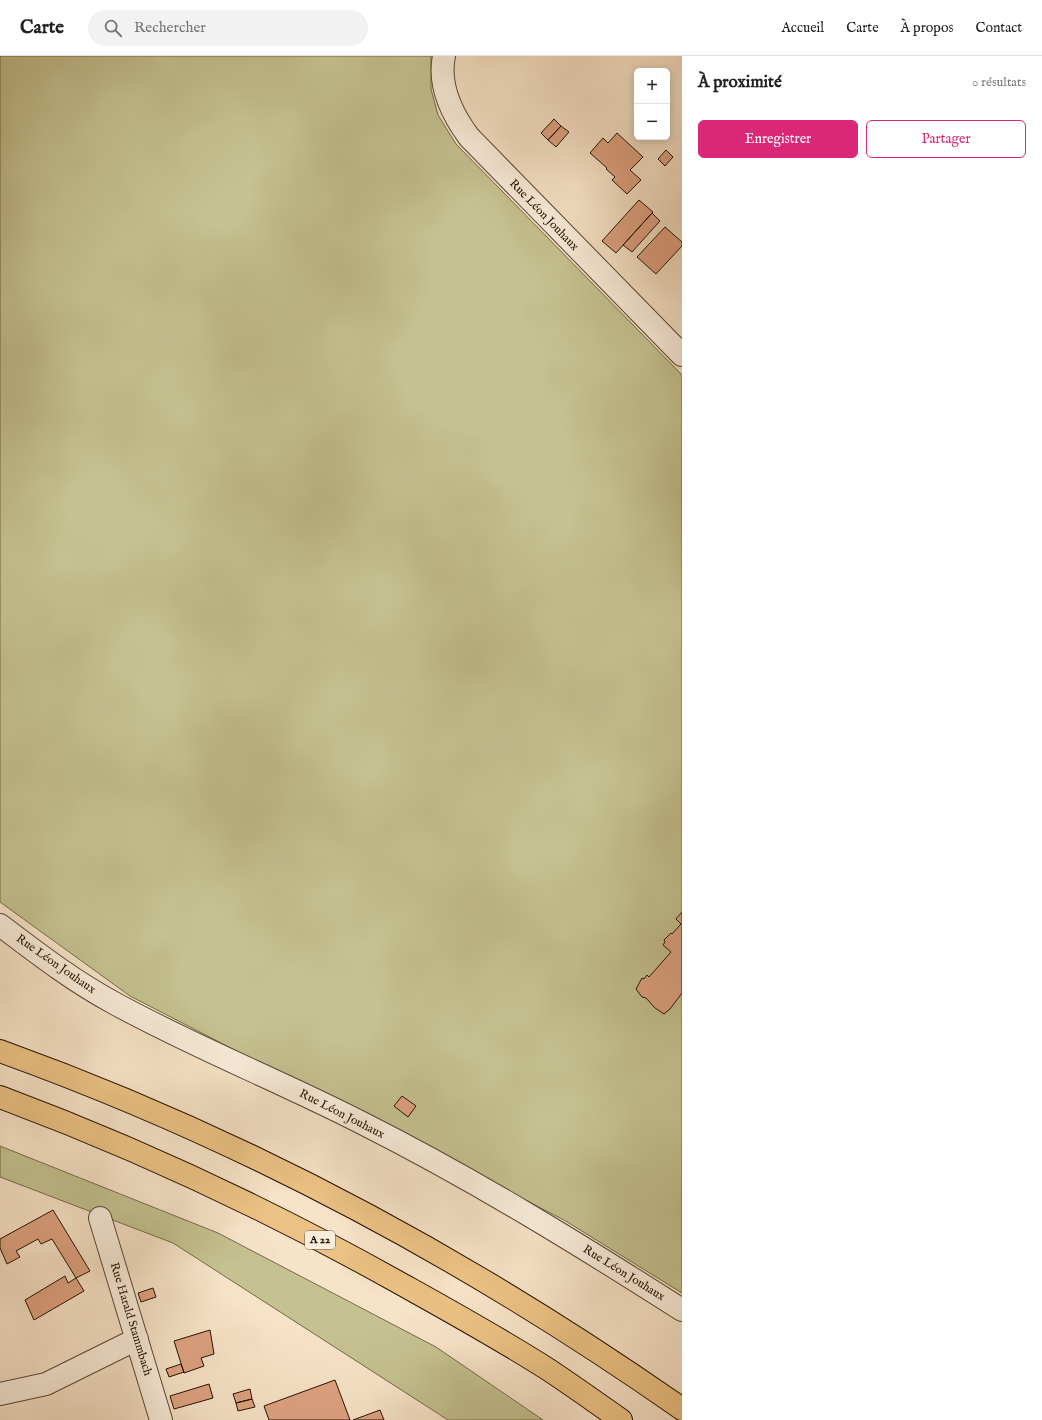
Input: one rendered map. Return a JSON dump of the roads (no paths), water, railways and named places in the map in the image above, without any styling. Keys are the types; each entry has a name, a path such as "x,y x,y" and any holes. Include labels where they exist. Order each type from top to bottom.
{"highway":[{"path":"0,1051 100,1090 180,1124 322,1193 470,1272 571,1333 682,1409"},
{"name":"A 22","path":"0,1097 170,1167 309,1233 471,1322 548,1370 621,1420"}],"street":[{"name":"Rue Léon Jouhaux","path":"444,56 443,77 448,99 453,113 468,137 682,355"},
{"name":"Rue Léon Jouhaux","path":"0,925 56,967 112,1002 152,1023 336,1110 464,1177 569,1238 682,1310"},
{"name":"Rue Harald Stammbach","path":"100,1218 161,1420"},
{"path":"0,1394 46,1384 137,1339"}]}
